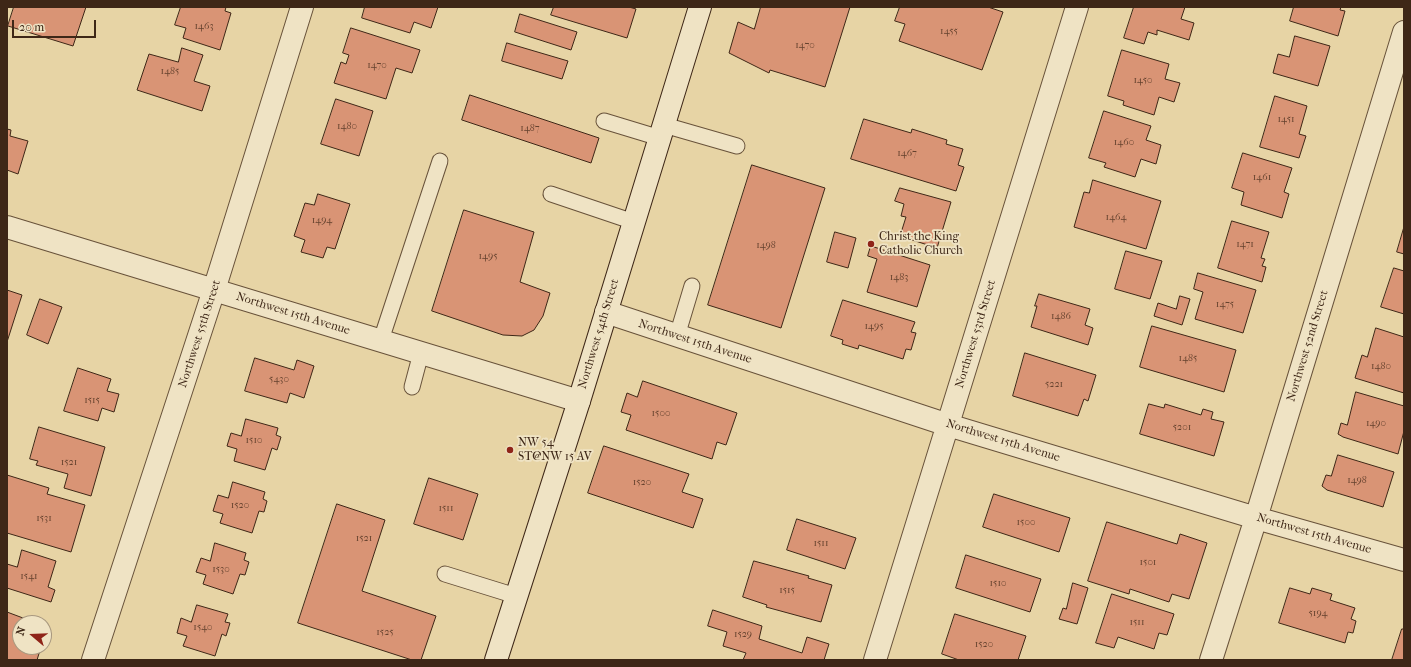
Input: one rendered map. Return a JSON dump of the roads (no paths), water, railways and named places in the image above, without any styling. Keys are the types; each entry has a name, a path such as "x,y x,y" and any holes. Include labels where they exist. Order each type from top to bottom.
{"street":[{"name":"Northwest 55th Street","path":"94,660 214,290 302,7"},
{"name":"Northwest 54th Street","path":"496,660 579,401 700,7"},
{"name":"Northwest 53rd Street","path":"875,660 1076,7"},
{"name":"Northwest 52nd Street","path":"1211,660 1256,518 1404,32"},
{"name":"Northwest 15th Avenue","path":"7,227 579,401"},
{"name":"Northwest 15th Avenue","path":"606,312 948,425 1256,518 1404,560"}],"lane":[{"path":"604,121 737,146"},
{"path":"381,340 440,161"},
{"path":"551,194 634,222"},
{"path":"677,336 692,286"},
{"path":"412,387 421,353"},
{"path":"445,574 516,596"}],"place":[{"name":"Christ the King Catholic Church","path":"871,244"},
{"name":"NW 54 ST@NW 15 AV","path":"510,450"}]}
